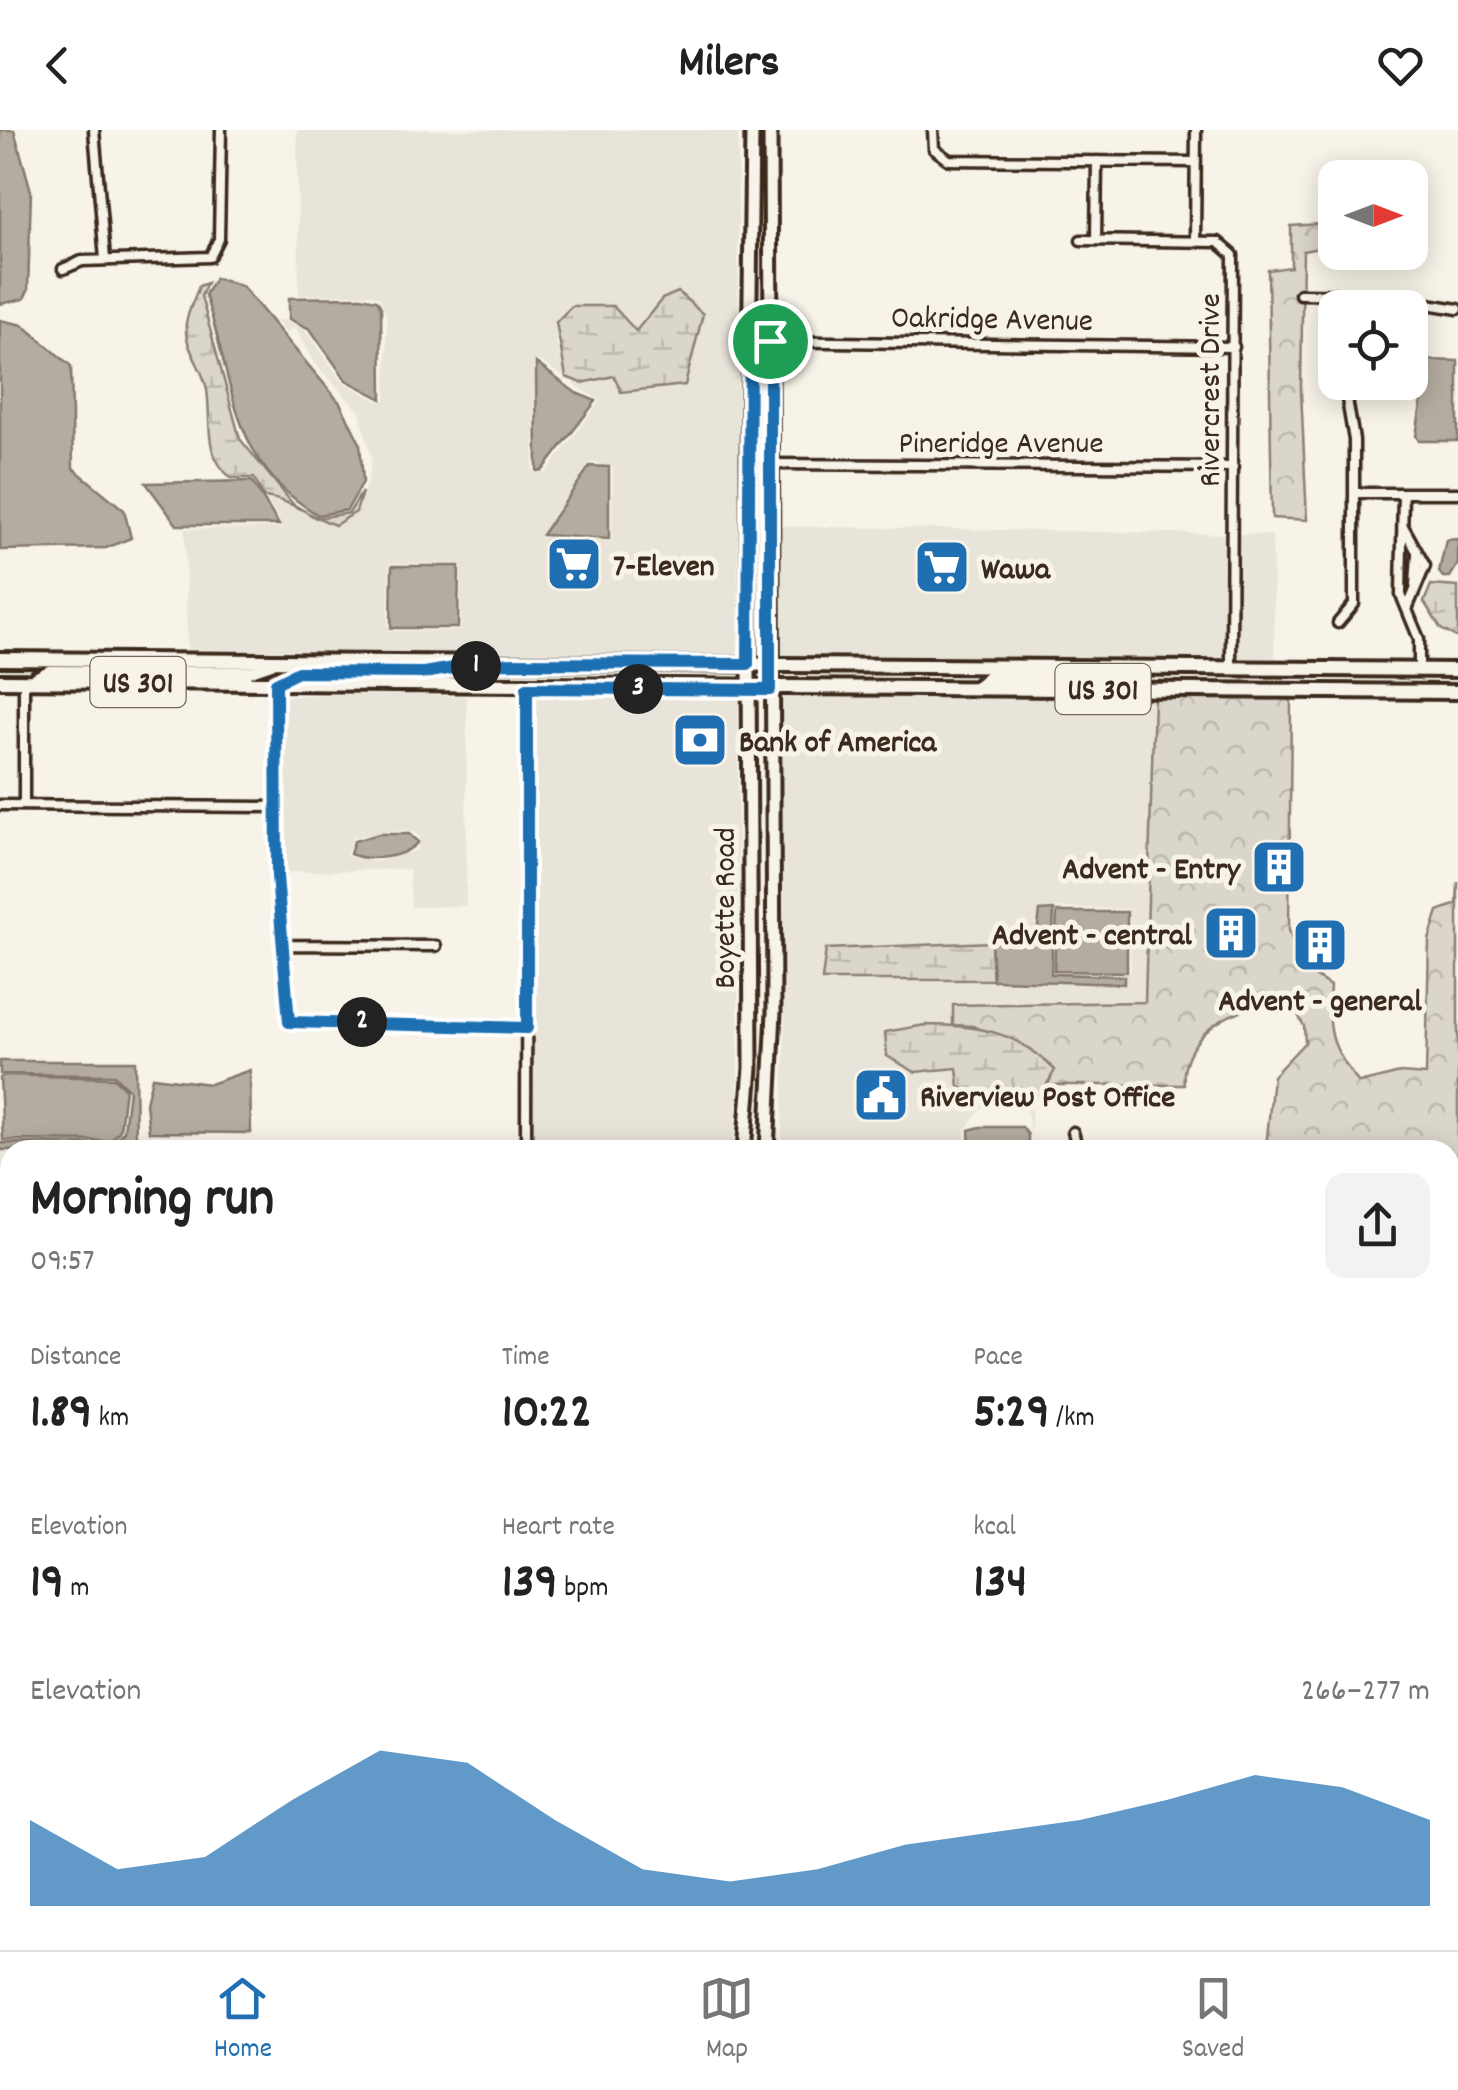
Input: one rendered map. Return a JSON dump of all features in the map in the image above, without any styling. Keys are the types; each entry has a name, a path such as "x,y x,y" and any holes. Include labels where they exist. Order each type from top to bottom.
{"main road":[{"name":"Boyette Road","path":"745,1140 751,1074 748,664 752,130"},
{"name":"Boyette Road","path":"768,1140 774,1024 769,664 770,130"},
{"name":"US 301","path":"0,660 1458,670"},
{"path":"0,668 34,660"},
{"path":"27,681 49,672 242,673 259,670 273,661"},
{"path":"276,683 298,672 423,673 485,663"},
{"path":"976,688 988,678 1087,677 1116,667"},
{"path":"1231,668 1231,690"},
{"name":"US 301","path":"0,681 749,690 1458,692"}],"street":[{"path":"94,130 105,259"},
{"path":"63,269 82,261 105,259 210,257 218,239 221,130"},
{"path":"933,130 934,149 949,160 1196,162"},
{"path":"1196,130 1196,242"},
{"path":"1096,240 1097,162"},
{"name":"Rivercrest Drive","path":"1082,240 1222,242 1233,255 1231,668"},
{"path":"1300,294 1318,294"},
{"path":"1428,305 1458,309"},
{"name":"Oakridge Avenue","path":"750,341 1234,347"},
{"path":"1338,624 1354,604 1354,440 1347,400"},
{"name":"Pineridge Avenue","path":"769,464 1232,467"},
{"path":"1354,493 1458,493"},
{"path":"1403,493 1401,595 1419,639 1419,670"},
{"path":"1404,528 1425,570 1407,610"},
{"path":"1401,561 1417,555"},
{"path":"24,806 27,681"},
{"path":"276,683 276,808 286,1014 293,1023 527,1028"},
{"path":"526,1140 527,688"},
{"path":"0,805 276,808"},
{"path":"284,946 436,946"},
{"path":"1073,1132 1075,1140"}],"shaded area":[{"path":"0,130 14,130 31,191 28,290 24,299 0,304"},
{"path":"297,130 738,130 738,657 187,649 185,529 282,528 266,497 335,525 356,512 367,483 372,460 360,412 312,360 295,327 286,333 275,319 298,324 343,382 380,402 386,400 387,317 380,298 371,294 299,295","holes":["662,299 622,392 614,376 566,376 556,341 636,332","536,359 600,401 547,472 533,471","591,462 613,467 612,541 539,537","389,563 461,564 461,631 388,631"]},
{"path":"215,278 242,286 340,403 360,443 363,482 347,510 318,515 289,494 251,445 230,388 205,295"},
{"path":"289,298 377,300 381,307 382,399 346,380 310,329 289,319"},
{"path":"0,320 23,325 71,366 73,468 124,510 131,538 106,548 0,550"},
{"path":"1428,360 1458,361 1458,441 1419,441 1416,436 1422,400 1428,400"},
{"path":"536,363 576,393 596,401 543,470 537,471"},
{"path":"590,466 609,467 609,539 542,535"},
{"path":"252,481 279,525 177,525 146,483"},
{"path":"773,526 1227,534 1226,660 774,656"},
{"path":"1237,534 1272,535 1275,661 1236,660"},
{"path":"1458,539 1458,564 1450,577 1443,577 1439,572 1446,540"},
{"path":"392,566 459,566 458,628 391,628"},
{"path":"280,696 467,697 466,906 411,907 409,869 282,872","holes":["405,830 420,836 417,850 376,862 346,856 353,837"]},
{"path":"532,697 738,698 738,1103 733,1140 531,1140"},
{"path":"782,697 1154,698 1145,1002 954,1005 953,1025 899,1028 896,1058 902,1065 931,1072 957,1068 967,1091 1032,1099 1031,1132 1025,1106 982,1108 965,1129 966,1140 781,1140 785,1050","holes":["1058,908 1129,909 1131,972 1124,976 1123,984 823,980 1036,942 1040,911"]},
{"path":"379,834 409,834 418,842 404,852 386,857 350,854 354,841"},
{"path":"1054,910 1051,974 1124,976 1124,984 993,980 991,942 1036,942 1040,911"},
{"path":"1057,912 1127,912 1127,972 1054,971"},
{"path":"0,1061 135,1061 136,1140 115,1140 124,1131 129,1090 114,1075 0,1074"},
{"path":"250,1070 251,1133 149,1132 146,1103 152,1077 210,1084"},
{"path":"0,1078 114,1078 125,1089 120,1130 111,1140 3,1140"},
{"path":"1022,1127 1028,1140 970,1140 969,1130"}],"green space":[{"path":"1318,224 1318,248 1303,251 1301,390 1307,520 1272,518 1268,270 1291,267 1291,226"},
{"path":"207,283 201,296 240,439 293,504 305,511 264,497 254,478 231,478 216,458 205,382 186,332 199,286"},
{"path":"678,292 703,314 685,385 621,392 614,376 582,383 566,377 556,322 572,306 613,306 636,331 662,299"},
{"path":"362,492 356,512 335,525 318,518 349,513"},
{"path":"1431,585 1458,587 1458,638 1441,629 1424,602"},
{"path":"1154,698 1291,698 1289,930 1301,967 1330,986 1333,1039 1359,1083 1400,1073 1426,1075 1429,940 1438,911 1457,904 1458,882 1458,1140 1267,1140 1273,1076 1305,1042 1304,1026 1294,1008 1257,1007 1220,1021 1192,1049 1185,1066 1184,1085 1048,1085 1054,1070 973,1026 953,1025 953,1005 1145,1002"},
{"path":"991,942 993,980 822,980 826,949"},
{"path":"925,1025 996,1033 1026,1047 1055,1070 1043,1091 1032,1099 967,1091 959,1087 957,1068 915,1072 887,1056 885,1032"}],"place":[{"name":"7-Eleven","path":"574,564"},
{"name":"Wawa","path":"942,567"},
{"name":"Bank of America","path":"700,740"},
{"name":"Advent - Entry","path":"1279,867"},
{"name":"Advent - central","path":"1231,933"},
{"name":"Advent - general","path":"1320,945"},
{"name":"Riverview Post Office","path":"881,1095"}],"route":[{"path":"750,341 770,341 770,690 527,688 527,1028 289,1022 277,876 276,683 298,672 423,673 462,670 485,663 748,664 750,341"}]}
